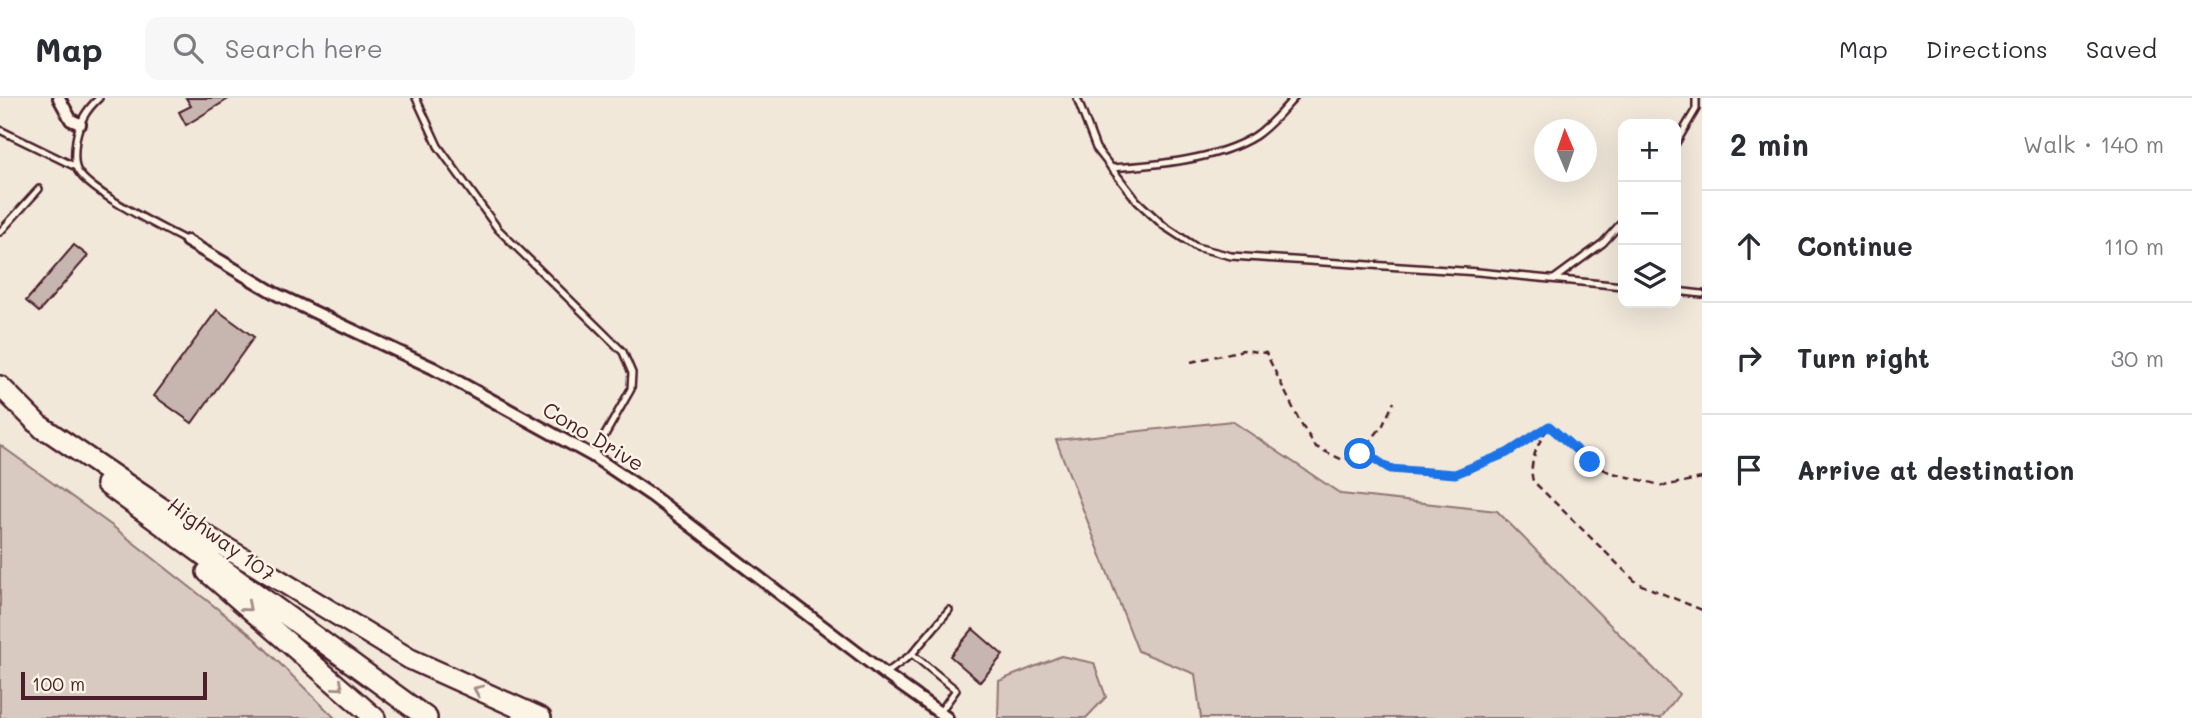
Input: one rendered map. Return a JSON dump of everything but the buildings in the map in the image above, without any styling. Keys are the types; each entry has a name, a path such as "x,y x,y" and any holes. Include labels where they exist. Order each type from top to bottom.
{"highway":[{"name":"Highway 107","path":"0,386 35,422 89,470 142,512 428,718"},
{"path":"35,422 172,514 410,659 541,718"},
{"path":"142,512 210,575 375,718"}],"street":[{"path":"58,98 71,120 80,124"},
{"name":"Cono Drive","path":"187,241 276,294 433,368 593,456 651,495 885,674 943,715"}],"lane":[{"path":"99,98 88,108 80,124 75,147 76,167 81,176 96,189 187,241"},
{"path":"416,98 438,146 498,229 623,352 632,373 631,389 593,456"},
{"path":"1077,98 1096,148 1137,201 1164,226 1196,247 1231,256 1478,272 1618,285"},
{"path":"1111,168 1168,164 1230,148 1255,136 1294,98"},
{"path":"1681,134 1696,109 1696,98"},
{"path":"0,130 76,167"},
{"path":"0,232 39,189"},
{"path":"1554,279 1603,243 1618,226"},
{"path":"1681,292 1702,294"},
{"path":"885,674 912,654 949,610"},
{"path":"912,654 956,690 943,715"}],"path":[{"path":"1191,362 1243,349 1266,353 1301,424 1316,447 1343,460 1360,454 1370,456 1390,469 1455,474 1507,453 1549,426"},
{"path":"1360,454 1382,425 1394,402"},
{"path":"1549,426 1590,462 1609,472 1664,486 1702,478"},
{"path":"1549,426 1530,472 1533,481 1637,583 1702,610"}],"shaded area":[{"path":"1232,421 1341,494 1497,511 1679,694 1661,718 1201,718 1195,674 1138,651 1056,440"},
{"path":"0,445 111,525 251,635 335,718 0,718"},
{"path":"1061,656 1094,663 1106,697 1086,718 998,718 999,681"}],"route":[{"path":"1360,454 1370,456 1390,469 1455,474 1507,453 1549,426 1572,449 1590,462"}]}
